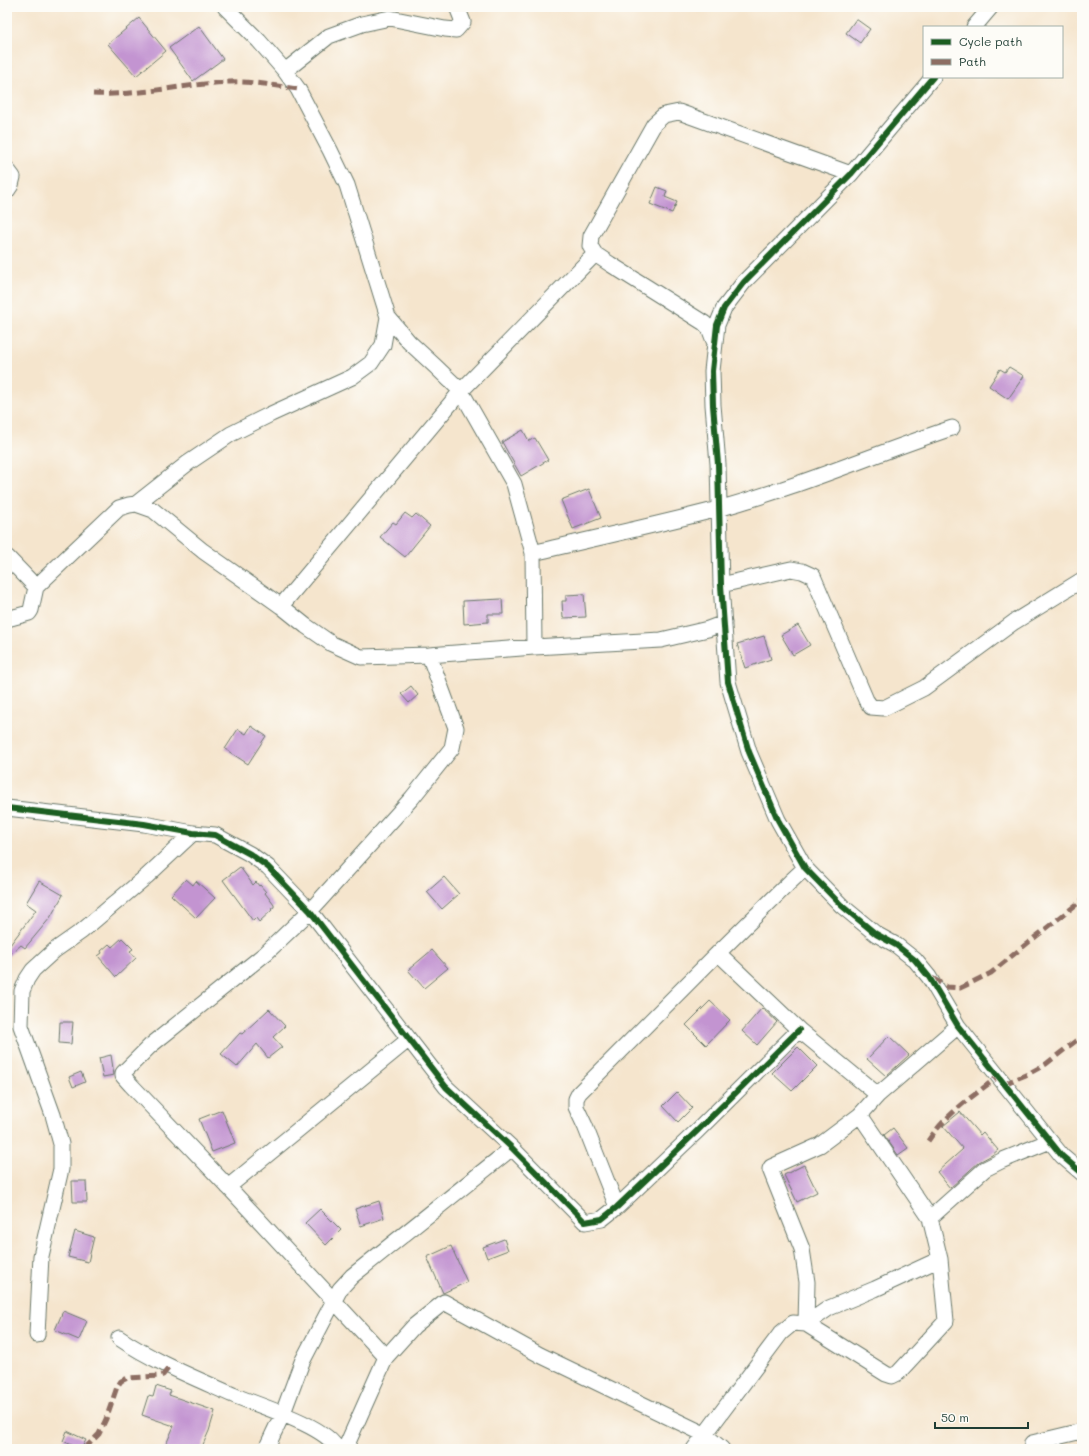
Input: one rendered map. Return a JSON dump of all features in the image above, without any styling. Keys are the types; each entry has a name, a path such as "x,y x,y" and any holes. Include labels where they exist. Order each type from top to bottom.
{"street":[{"path":"225,7 260,41 285,71 301,96 330,150 347,185 388,317 408,342 461,391 514,484 533,553 534,647"},
{"path":"285,71 329,36 362,24 390,18 456,30 463,22 457,7"},
{"path":"975,26 991,7"},
{"path":"932,78 851,174 744,282 724,308 717,326 714,341 712,371 713,405 718,464 721,585 728,682 749,752 778,820 805,868 842,906 876,934 896,945 916,960 929,977 958,1026 1062,1156 1082,1173"},
{"path":"714,341 709,328 704,323 594,254 590,246 591,236 654,124 664,115 679,112 851,174"},
{"path":"7,169 13,177 11,185 7,191"},
{"path":"281,606 461,391 594,254"},
{"path":"136,504 188,463 231,434 352,377 371,363 383,345 388,317"},
{"path":"533,553 719,509 815,479 910,442 952,428"},
{"path":"7,619 29,613 36,587 119,508 136,504 153,510 203,551 332,644 361,657 430,655 534,647 661,640 708,629 724,623"},
{"path":"7,556 36,587"},
{"path":"721,585 791,569 802,571 813,576 866,700 871,707 884,708 924,688 1014,622 1082,580"},
{"path":"386,1357 228,1187 130,1085 123,1076 123,1073 150,1046 266,953 310,911 412,798 452,748 456,728 430,655"},
{"path":"7,808 144,824 192,833 215,835 250,854 268,867 310,911 408,1040 446,1087 512,1148 585,1222 602,1219 617,1207 698,1131 799,1030"},
{"path":"37,1335 41,1256 61,1169 61,1144 53,1115 20,1026 22,991 33,970 55,950 82,931 147,876 192,833"},
{"path":"617,1207 576,1107 576,1099 579,1093 805,868"},
{"path":"718,953 799,1030 878,1095"},
{"path":"806,1324 807,1282 802,1250 770,1169 771,1167 820,1145 860,1114 878,1095 958,1026"},
{"path":"228,1187 408,1040"},
{"path":"694,1449 781,1333 793,1322 806,1324 886,1374 892,1376 898,1374 946,1321 940,1259 930,1218 860,1114"},
{"path":"930,1218 985,1169 1050,1141"},
{"path":"266,1449 283,1413 302,1362 340,1289 352,1276 512,1148"},
{"path":"806,1324 829,1308 940,1259"},
{"path":"345,1449 386,1357 414,1326 444,1302 540,1355 704,1434 722,1449"},
{"path":"119,1338 136,1349 234,1395 283,1413 329,1438 337,1449"},
{"path":"1032,1443 1082,1431"}],"building":[{"path":"139,18 166,51 136,76 108,44"},
{"path":"856,19 870,29 860,43 846,33"},
{"path":"199,26 223,59 193,81 169,48"},
{"path":"657,187 667,191 665,197 677,202 672,213 650,204"},
{"path":"1009,367 1024,376 1008,399 989,386 1000,369 1005,372"},
{"path":"523,430 529,441 535,438 548,460 521,476 502,442"},
{"path":"589,489 601,518 573,529 561,500"},
{"path":"405,513 412,518 416,514 430,526 405,557 380,537 393,522 396,524"},
{"path":"584,594 586,617 563,618 562,601 566,601 566,595"},
{"path":"502,599 503,614 488,614 488,622 464,624 463,601"},
{"path":"798,625 810,645 793,655 781,635"},
{"path":"764,636 771,659 745,668 737,644"},
{"path":"411,686 418,695 409,703 401,694"},
{"path":"251,726 266,736 248,764 225,749 238,729 246,734"},
{"path":"240,867 253,885 256,882 259,886 260,885 274,905 271,909 272,910 259,922 256,918 253,921 223,880"},
{"path":"444,877 459,894 442,909 427,892"},
{"path":"186,879 193,885 196,881 215,898 196,918 171,895"},
{"path":"39,881 63,895 50,918 25,948 21,945 7,957 7,949 36,910 26,903"},
{"path":"122,938 133,949 130,951 136,958 116,977 98,956 109,944 112,947"},
{"path":"432,950 448,968 424,988 408,970"},
{"path":"710,1001 730,1020 706,1045 686,1025"},
{"path":"762,1008 777,1022 757,1045 742,1031"},
{"path":"269,1009 285,1026 273,1037 282,1047 268,1058 257,1044 237,1067 221,1054 240,1033 242,1034"},
{"path":"60,1022 73,1022 71,1044 59,1043"},
{"path":"889,1036 909,1055 886,1076 867,1059"},
{"path":"798,1047 817,1066 792,1091 772,1073"},
{"path":"111,1055 114,1075 103,1077 99,1058"},
{"path":"81,1072 85,1082 73,1087 69,1077"},
{"path":"677,1092 692,1108 678,1122 663,1106"},
{"path":"222,1110 235,1143 212,1152 199,1119"},
{"path":"960,1112 980,1135 983,1132 998,1150 979,1162 950,1188 937,1172 963,1149 943,1126"},
{"path":"893,1128 908,1148 898,1155 884,1135"},
{"path":"804,1165 817,1192 797,1202 784,1175"},
{"path":"72,1181 86,1181 87,1202 73,1202"},
{"path":"379,1201 384,1218 361,1226 355,1209"},
{"path":"320,1209 341,1230 326,1245 305,1223"},
{"path":"75,1231 94,1237 88,1262 68,1257"},
{"path":"504,1239 508,1250 487,1258 483,1247"},
{"path":"451,1246 467,1282 443,1293 427,1257"},
{"path":"63,1311 87,1321 79,1340 55,1330"},
{"path":"156,1386 171,1391 169,1395 215,1411 209,1431 201,1449 164,1449 174,1426 142,1415 148,1396 153,1397"},
{"path":"67,1431 86,1440 81,1449 63,1441"}],"marked path":[{"path":"93,94 144,92 230,82 256,83 298,89"},
{"path":"932,978 947,987 960,988 991,973 1082,900"},
{"path":"1004,1084 1028,1074 1046,1064 1082,1036"},
{"path":"928,1141 943,1122 970,1098 999,1076"},
{"path":"84,1449 99,1434 117,1387 121,1381 128,1378 160,1376 163,1375 170,1366"}],"cycle path":[{"path":"932,78 851,174 744,282 724,308 717,325 712,371 713,405 718,464 721,585 728,682 749,752 778,820 805,868 842,906 876,934 896,945 915,960 929,977 958,1026 1062,1156 1082,1173"},
{"path":"7,808 144,824 193,833 215,835 250,854 268,867 310,911 446,1087 512,1148 585,1222 602,1219 617,1207 697,1131 799,1030"}]}
